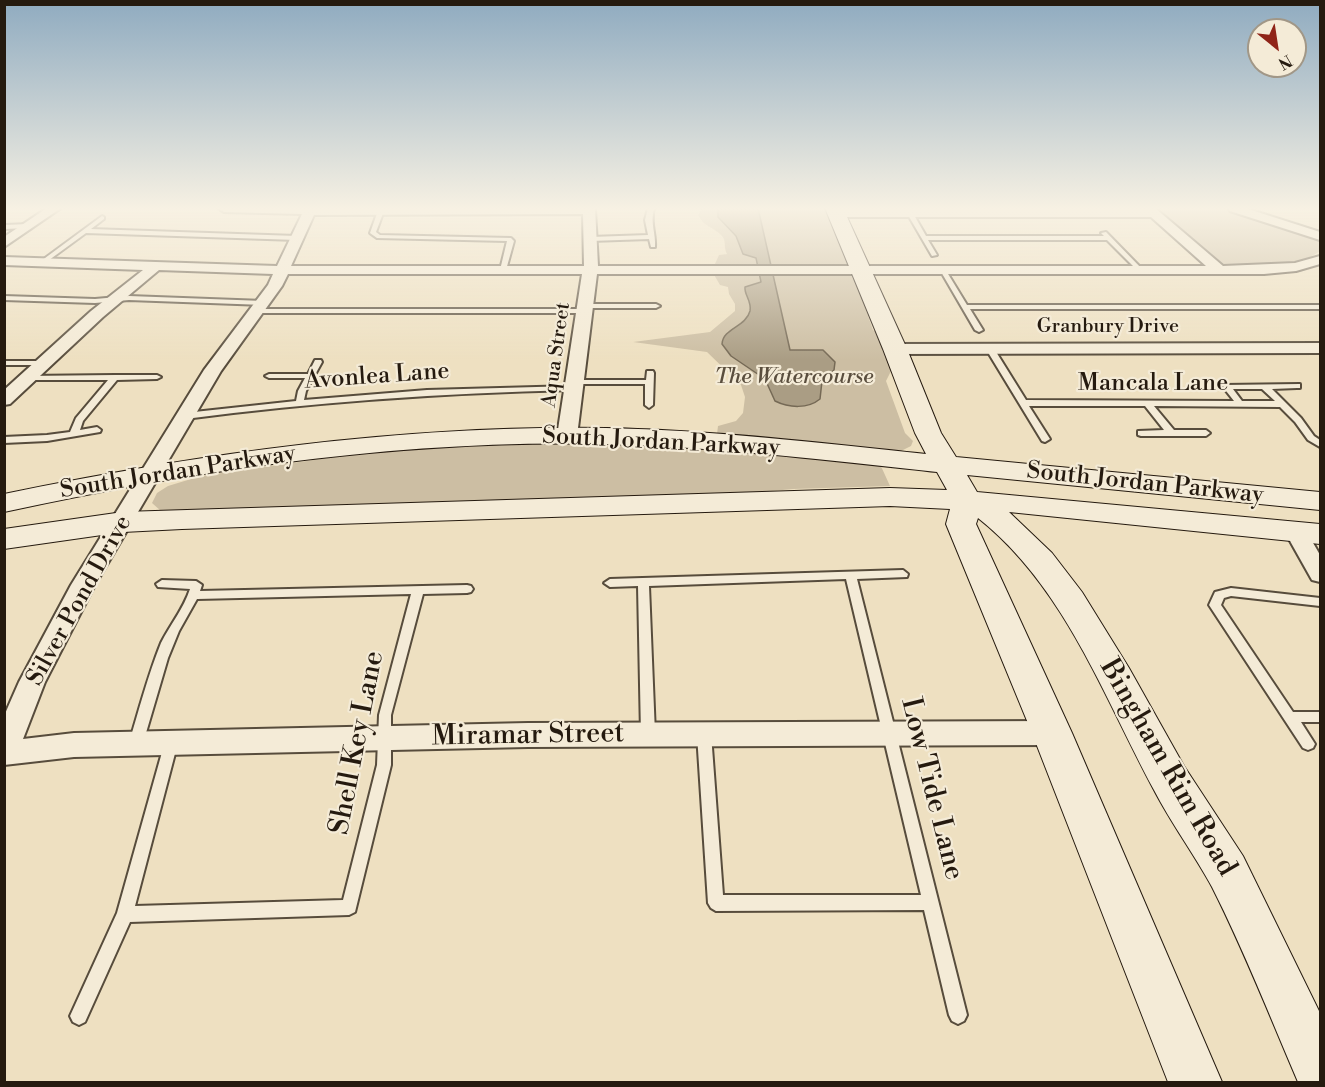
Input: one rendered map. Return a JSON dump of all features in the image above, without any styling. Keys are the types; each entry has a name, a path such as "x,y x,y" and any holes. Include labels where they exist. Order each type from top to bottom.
{"street":[{"name":"Silver Pond Drive","path":"4,753 32,682 83,585 213,370 261,307 289,259"},
{"name":"Aqua Street","path":"567,436 590,259"},
{"path":"856,259 895,349 919,415 967,500 961,524 1052,734 1195,1083"},
{"path":"1206,259 1219,270"},
{"path":"4,261 284,270 1219,270 1275,269 1318,263"},
{"path":"4,400 43,363 156,266"},
{"path":"1302,348 1320,364"},
{"name":"Granbury Drive","path":"895,349 1320,348"},
{"name":"South Jordan Parkway","path":"4,503 207,465 372,445 472,438 567,436 719,442 1320,501"},
{"name":"South Jordan Parkway","path":"4,539 123,522 866,498 967,500 1308,533"},
{"name":"Bingham Rim Road","path":"967,500 988,511 1005,524 1041,561 1070,600 1116,678 1169,779 1227,872 1247,910 1320,1071"},
{"path":"1308,533 1320,574"},
{"name":"Miramar Street","path":"4,753 49,746 383,738 648,734 1052,734"}],"lane":[{"path":"43,262 47,259"},
{"path":"503,270 506,259"},
{"path":"1129,259 1140,270"},
{"path":"943,270 979,330"},
{"path":"4,298 115,300 261,307 585,308 656,306"},
{"path":"965,307 1320,307"},
{"path":"990,348 1045,439"},
{"path":"300,401 302,391 318,362"},
{"path":"4,363 43,363"},
{"path":"28,378 157,376"},
{"path":"268,376 311,376"},
{"path":"74,433 79,420 115,377"},
{"name":"Avonlea Lane","path":"185,416 300,401 573,385 650,377 649,405"},
{"path":"1264,386 1311,438 1320,444"},
{"path":"1240,404 1227,387 1297,386"},
{"name":"Mancala Lane","path":"1023,403 1282,404"},
{"path":"1147,403 1171,433"},
{"path":"4,440 47,438 97,430"},
{"path":"1141,434 1206,433"},
{"path":"610,583 903,574"},
{"name":"Low Tide Lane","path":"851,576 958,1015"},
{"path":"643,582 648,734"},
{"path":"136,743 166,648 173,630 194,595 196,585 162,584"},
{"path":"194,595 467,589"},
{"name":"Shell Key Lane","path":"125,914 348,907 384,765 385,715 418,590"},
{"path":"1308,744 1217,612 1215,600 1219,595 1231,592 1320,602"},
{"path":"1290,717 1320,717"},
{"path":"704,734 716,903 931,902"},
{"path":"79,1016 125,914 171,742"}],"shaded area":[{"path":"717,259 846,259 850,264 842,267 714,266"},
{"path":"1211,259 1304,259 1266,266 1231,267"},
{"path":"713,273 850,274 854,276 873,330 879,334 893,367 886,381 905,433 913,441 911,446 899,452 717,434 718,426 736,421 743,413 745,397 741,385 707,352 633,342 710,332 735,311 735,304 728,287 720,285"},
{"path":"562,442 682,445 880,464 890,486 793,489 720,496 161,511 152,503 157,493 168,486 201,476 391,449"}],"water":[{"name":"The Watercourse","path":"756,259 769,259 790,350 823,350 835,362 834,370 822,381 820,399 810,405 786,405 775,401 765,379 731,356 722,344 726,334 748,316 750,304 745,287 761,282"}]}
